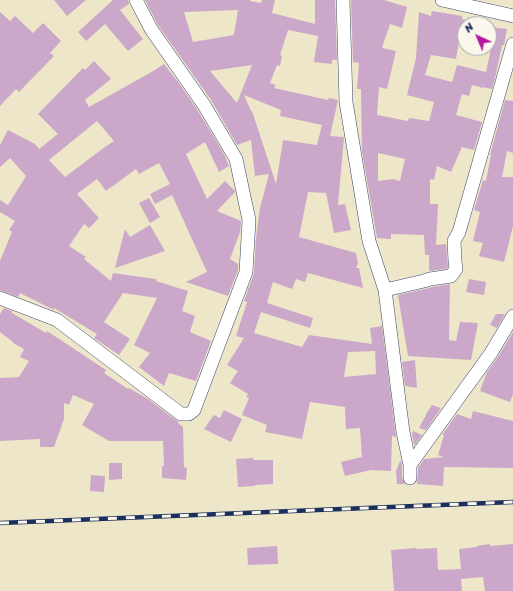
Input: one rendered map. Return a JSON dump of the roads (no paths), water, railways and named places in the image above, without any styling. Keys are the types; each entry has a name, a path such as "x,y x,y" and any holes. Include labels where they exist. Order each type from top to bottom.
{"street":[{"path":"0,298 57,320 181,414 189,414 194,410 246,272 249,220 236,159 204,105 151,29 136,0"},
{"path":"343,0 346,102 369,241 385,290 403,432 410,471 491,353 513,316"},
{"path":"442,0 513,16"},
{"path":"385,290 430,279 451,276 456,269 454,241 459,232 513,44"}],"railway":[{"path":"0,523 513,502"}]}
